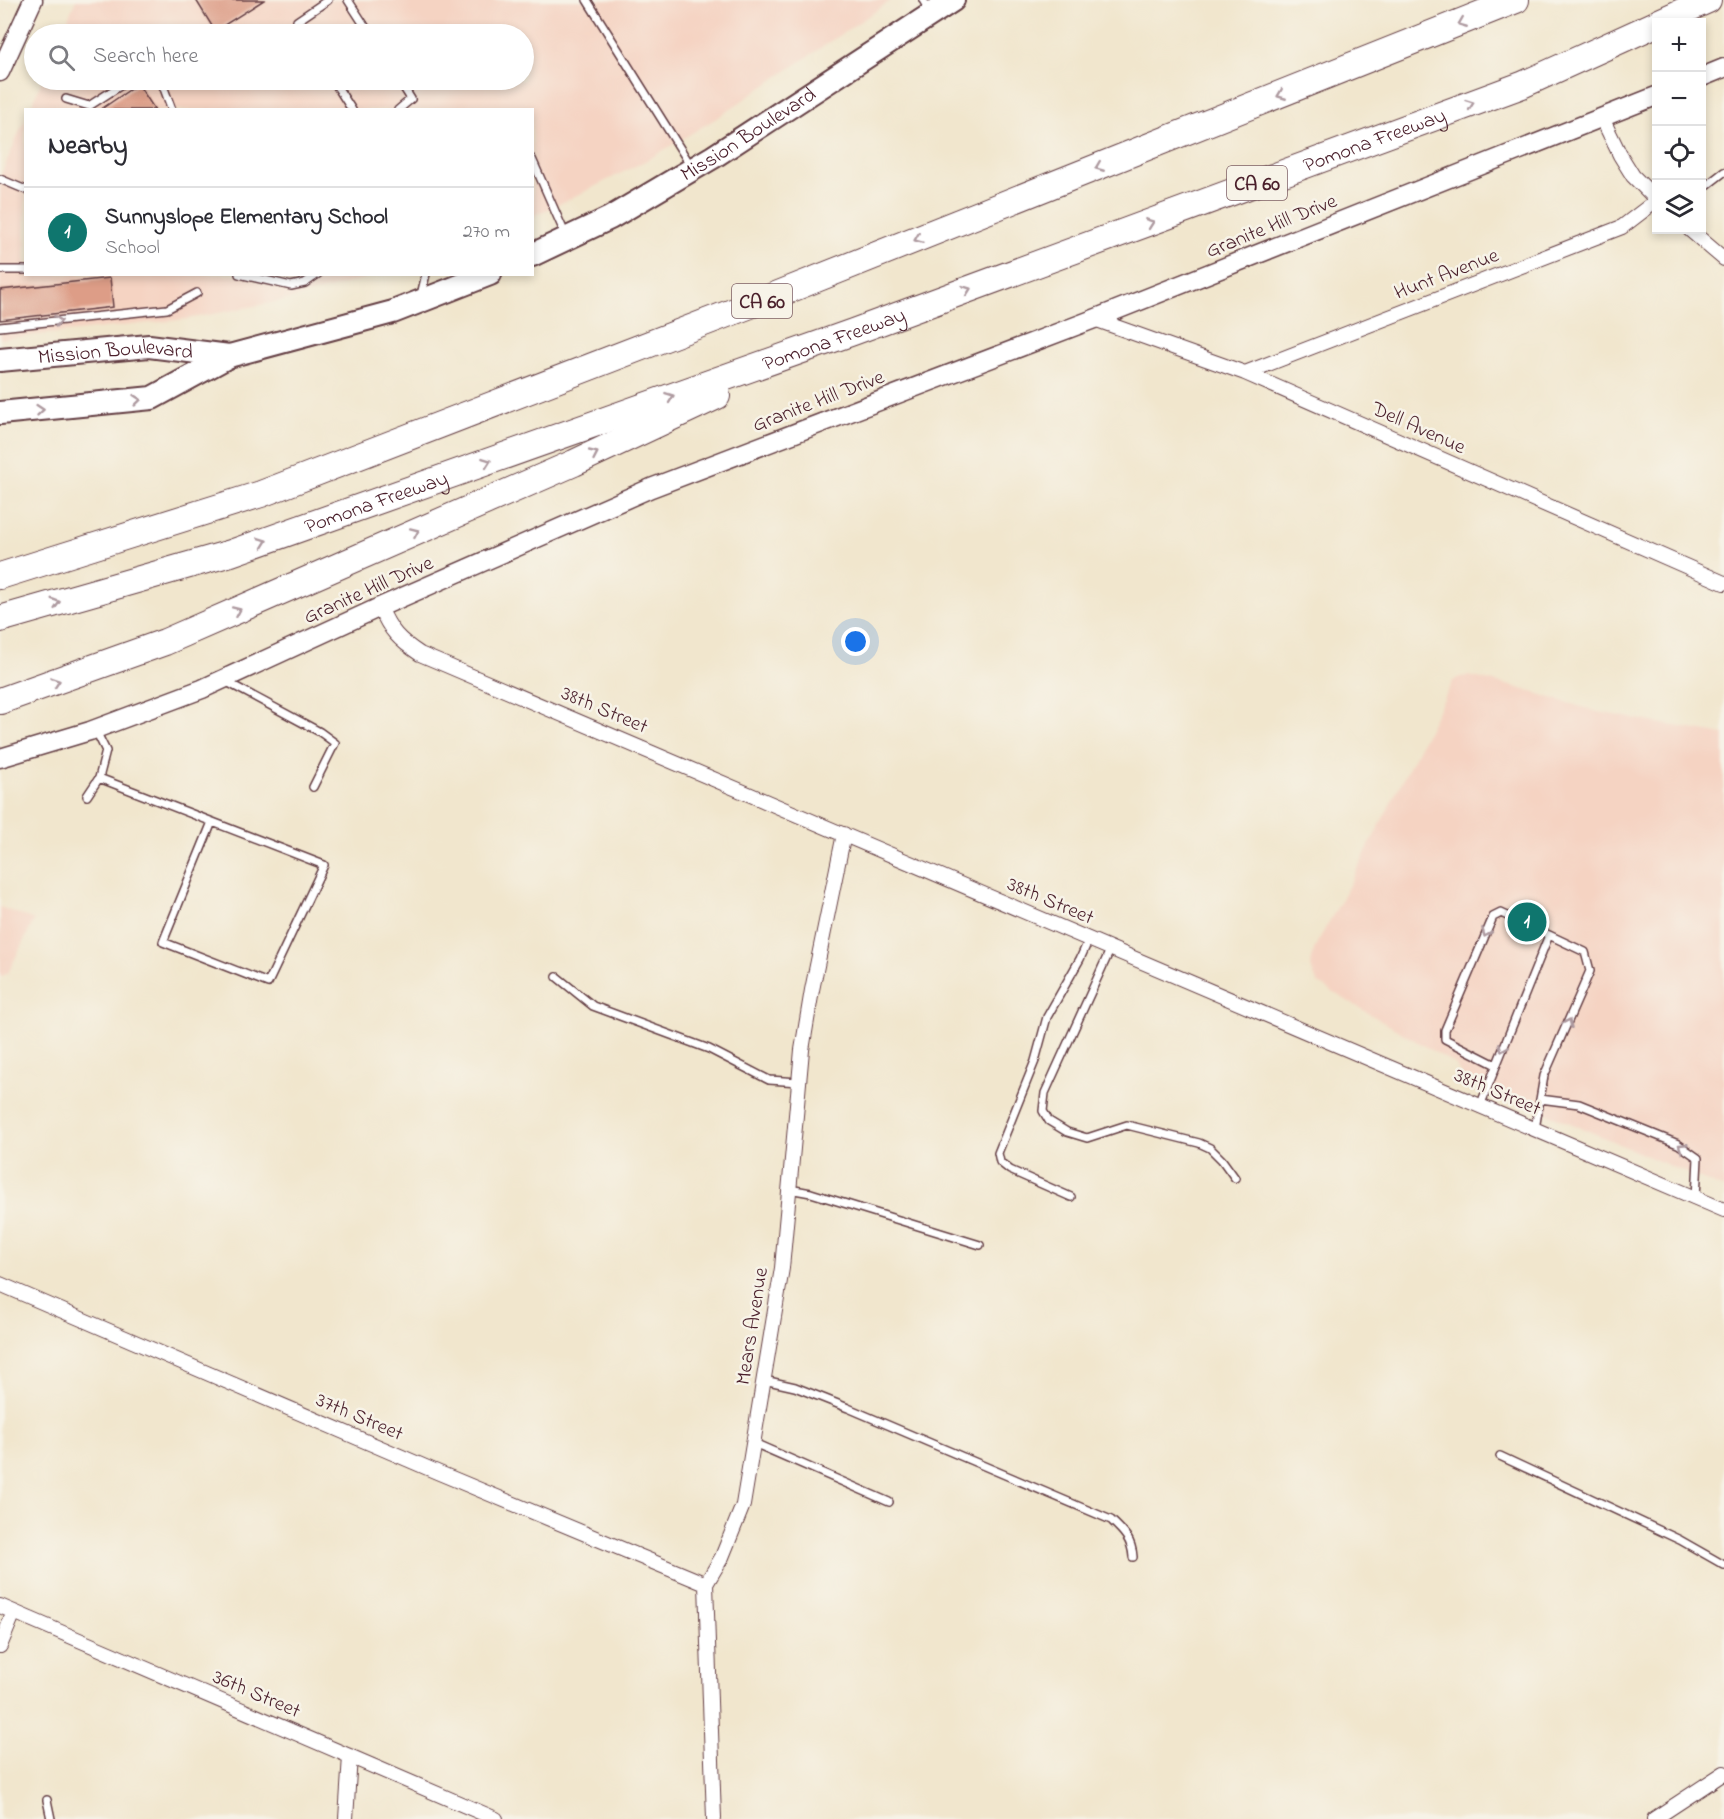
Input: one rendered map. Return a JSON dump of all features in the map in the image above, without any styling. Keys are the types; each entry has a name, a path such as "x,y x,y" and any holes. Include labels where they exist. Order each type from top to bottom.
{"highway":[{"name":"CA 60","path":"0,576 272,489 755,303 1516,0"},
{"name":"Pomona Freeway","path":"1669,18 1708,0"},
{"name":"Pomona Freeway","path":"0,619 231,553 853,333 1522,85 1652,26"},
{"path":"0,701 165,642 574,463 853,333"}],"main road":[{"name":"Mission Boulevard","path":"534,254 610,218 693,170 927,7 953,0"},
{"name":"Mission Boulevard","path":"0,413 152,398 229,356 393,312 485,276"},
{"name":"Mission Boulevard","path":"0,360 149,346 229,356"}],"street":[{"path":"0,72 33,0"},
{"path":"1706,76 1724,68"},
{"name":"Granite Hill Drive","path":"0,758 95,729 223,680 651,488 1094,319 1652,98"},
{"path":"1602,118 1633,176 1652,196"},
{"name":"Hunt Avenue","path":"1245,373 1622,227 1652,203"},
{"path":"1695,234 1724,259"},
{"name":"Dell Avenue","path":"1094,319 1245,373 1724,583"},
{"name":"38th Street","path":"380,608 387,625 398,638 420,654 1724,1210"},
{"name":"Mears Avenue","path":"705,1584 722,1557 743,1505 782,1268 799,1082 812,990 844,834"},
{"name":"37th Street","path":"0,1284 436,1472 705,1584"},
{"path":"705,1584 710,1659 714,1819"},
{"name":"36th Street","path":"0,1606 350,1756 474,1814 496,1819"},
{"path":"0,1646 14,1612"},
{"path":"346,1819 350,1756"},
{"path":"1654,1819 1724,1773"}],"lane":[{"path":"348,0 364,24"},
{"path":"588,0 693,170"},
{"path":"299,24 297,21 325,1"},
{"path":"66,99 89,106 114,90"},
{"path":"165,90 171,108"},
{"path":"339,90 351,108"},
{"path":"400,108 411,99 405,90"},
{"path":"534,164 567,238"},
{"path":"1706,185 1724,172"},
{"path":"0,179 24,189"},
{"path":"0,270 24,270"},
{"path":"248,276 291,286 305,283 315,276"},
{"path":"418,303 425,276"},
{"path":"0,327 167,309 197,293"},
{"path":"223,680 320,732 335,743 313,788"},
{"path":"87,796 99,778 106,751 95,729"},
{"path":"99,778 324,865 268,983 163,942 212,822"},
{"path":"1496,1065 1445,1039 1445,1030 1493,917 1501,913 1585,952 1590,971 1544,1076 1535,1130"},
{"path":"1480,1106 1549,935"},
{"path":"1071,1197 1010,1170 1000,1162 998,1153 1035,1061 1047,1017 1089,939"},
{"path":"1111,948 1046,1093 1043,1111 1049,1121 1067,1132 1087,1138 1127,1125 1198,1143 1210,1148 1235,1178"},
{"path":"557,977 593,1006 709,1049 770,1080 799,1082"},
{"path":"1540,1099 1580,1104 1678,1144 1698,1158 1696,1198"},
{"path":"789,1189 811,1193 980,1245"},
{"path":"764,1380 795,1387 848,1408 1111,1520 1124,1532 1132,1545 1134,1557"},
{"path":"754,1443 889,1502"},
{"path":"1500,1456 1680,1540 1724,1565"},
{"path":"47,1800 51,1819"}],"shaded area":[{"path":"76,0 892,0 715,119 649,159 534,216 534,108 31,108 38,90 534,90 534,24 65,24"},
{"path":"24,121 24,276 372,276 291,299 187,319 0,339 0,177"},
{"path":"1469,676 1598,712 1724,735 1724,1189 1463,1077 1455,1064 1319,984 1314,976 1311,958 1317,943 1341,901 1453,681"},
{"path":"0,907 34,920 8,973 0,977"}],"building":[{"path":"196,0 264,0 226,24 211,24"},
{"path":"129,90 142,90 154,108 103,108"},
{"path":"110,278 113,307 0,320 0,290"}],"place":[{"name":"Sunnyslope Elementary School","path":"1527,922"}]}
